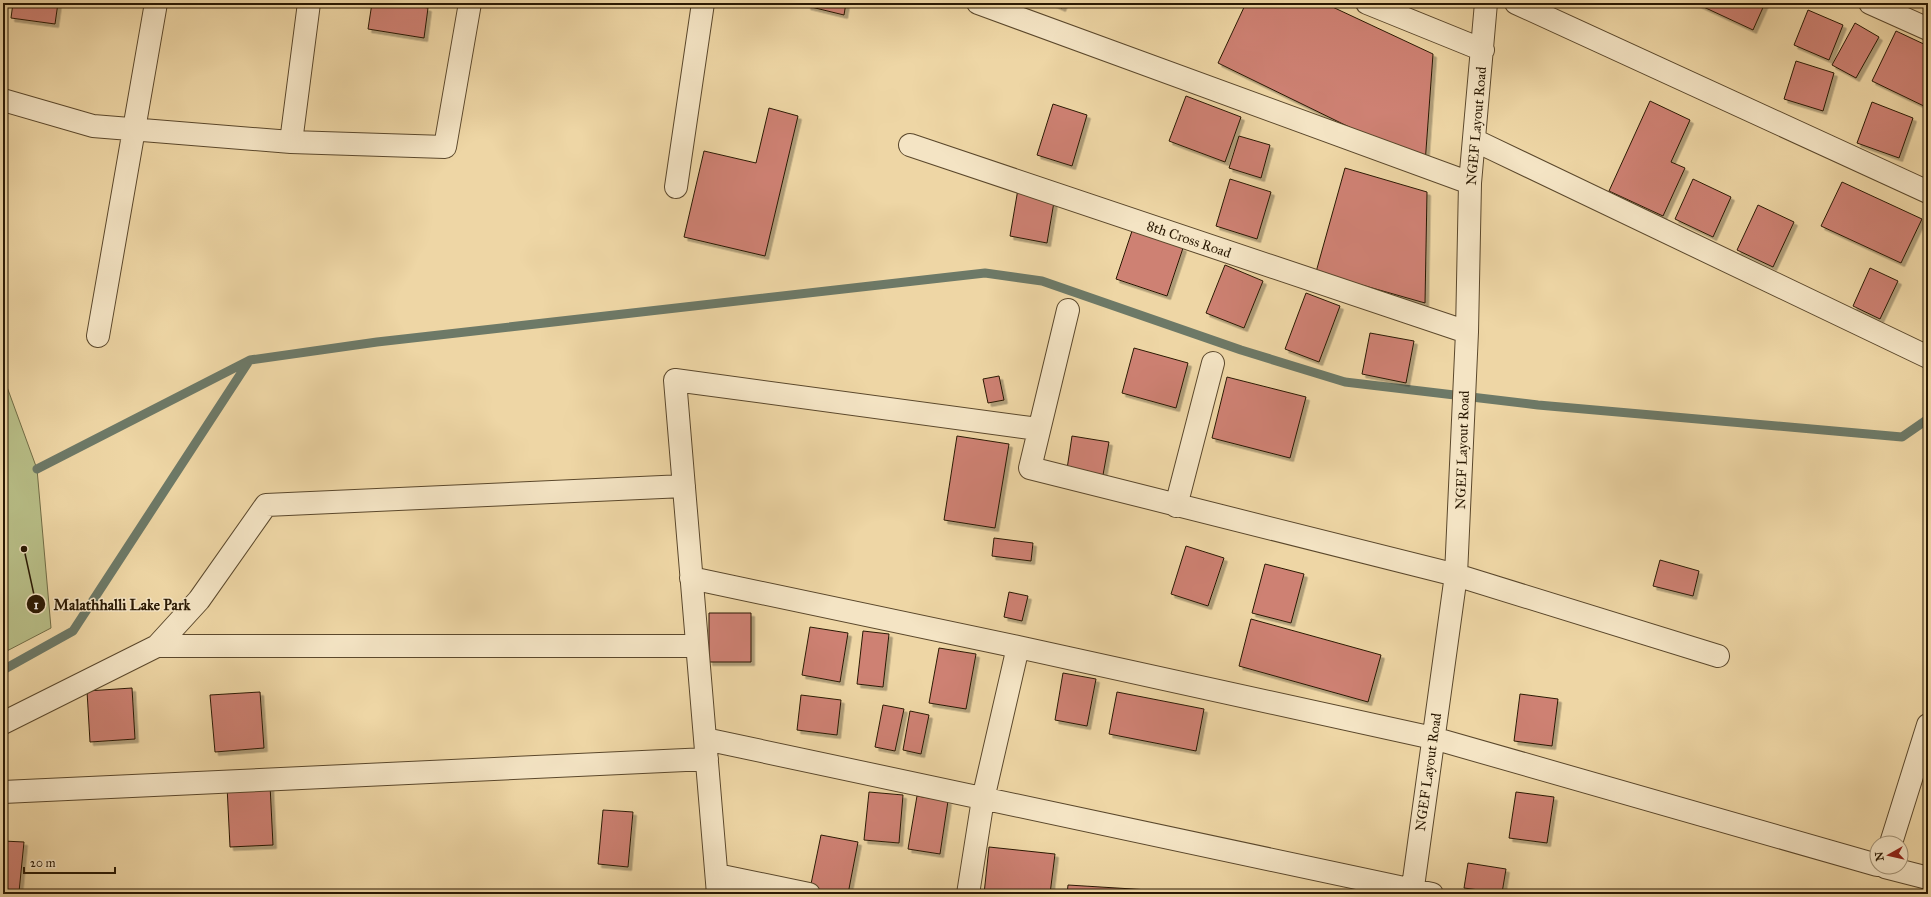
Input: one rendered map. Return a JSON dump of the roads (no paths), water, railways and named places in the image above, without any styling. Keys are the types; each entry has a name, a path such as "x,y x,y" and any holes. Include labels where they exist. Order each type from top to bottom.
{"street":[{"path":"98,336 156,3"},
{"path":"291,142 309,3"},
{"path":"3,100 93,126 291,142 445,147 470,3"},
{"path":"676,187 703,3"},
{"path":"978,3 1470,183"},
{"path":"1367,3 1483,50"},
{"name":"NGEF Layout Road","path":"1419,892 1433,738 1456,575 1468,332 1470,183 1486,3"},
{"path":"1516,3 1928,192"},
{"path":"1870,3 1928,29"},
{"path":"1474,140 1928,357"},
{"name":"8th Cross Road","path":"910,145 1468,332"},
{"path":"1068,310 1038,429 1030,468 1176,506 1456,575 1718,656"},
{"path":"1176,506 1213,363"},
{"path":"809,894 718,885 675,380 1038,429"},
{"path":"3,724 157,646 199,600 266,505 684,486"},
{"path":"691,578 1018,647 1433,738 1869,863"},
{"path":"157,646 697,646"},
{"path":"968,894 983,799 1018,647"},
{"path":"1894,835 1928,725"},
{"path":"3,792 706,749 983,799 1419,892"},
{"path":"1909,873 1928,878"}],"waterway":[{"path":"37,469 250,360 377,342 985,273 1042,281 1241,350 1345,382 1538,405 1902,437 1928,419"},
{"path":"3,670 73,631 249,361"}],"place":[{"name":"Malathhalli Lake Park","path":"24,549"}]}
